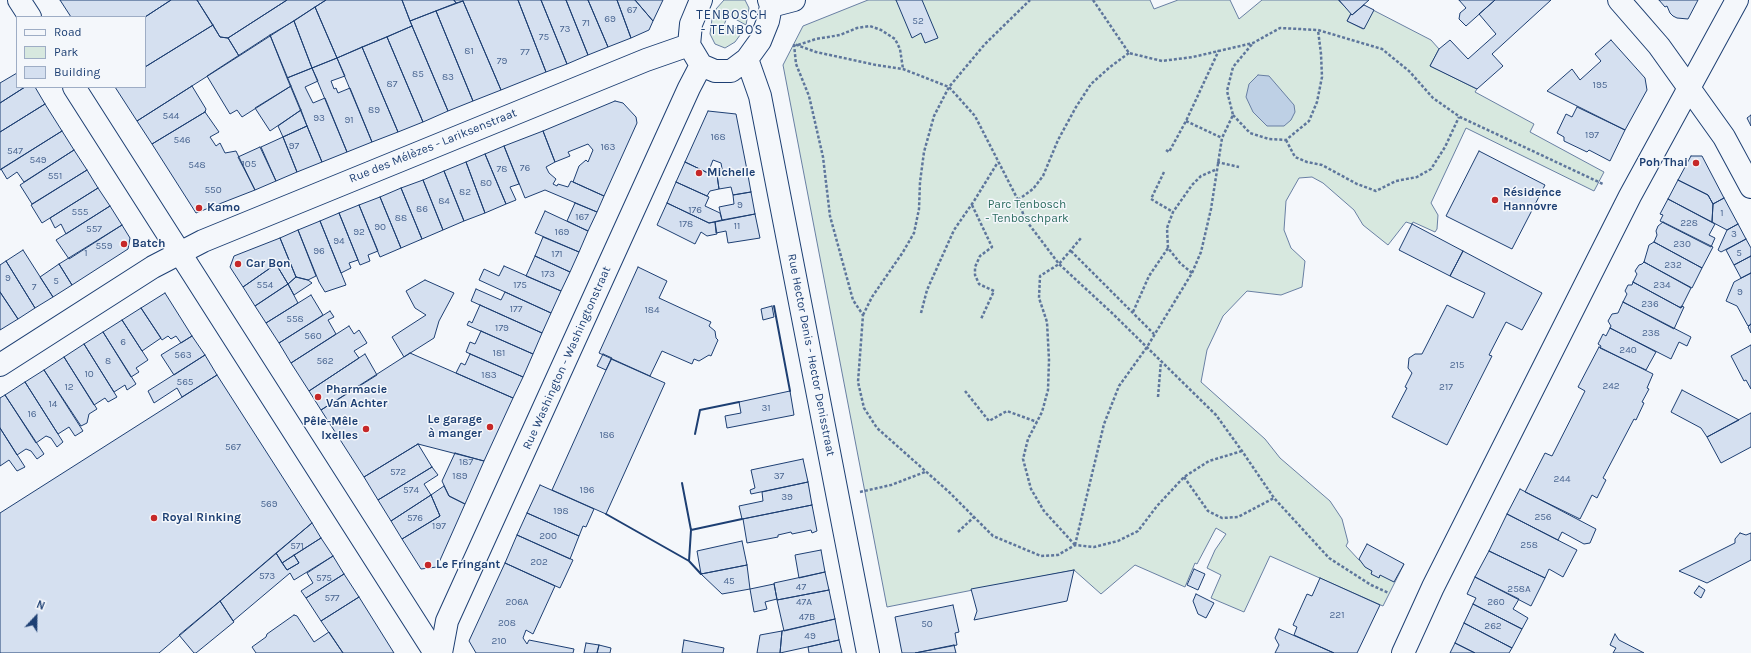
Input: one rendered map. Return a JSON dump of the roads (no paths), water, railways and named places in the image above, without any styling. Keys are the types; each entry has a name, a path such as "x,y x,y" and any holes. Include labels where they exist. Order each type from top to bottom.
{"street":[{"path":"19,0 29,16"},
{"path":"701,0 691,24 689,45 701,65 715,71 731,71 747,58 760,41 768,21 770,3 794,0"},
{"path":"1619,0 1659,46 1724,137 1751,187"},
{"path":"1402,653 1622,211 1688,87 1737,0"},
{"name":"Rue des Mélèzes - Lariksenstraat","path":"0,365 153,267 203,240 631,66 689,45"},
{"name":"Rue Hector Denis - Hector Denisstraat","path":"747,58 760,96 868,653"},
{"name":"Rue Washington - Washingtonstraat","path":"441,653 447,621 689,88 701,65"},
{"path":"75,88 435,653"}],"water":[{"path":"1258,75 1269,76 1294,105 1295,112 1291,120 1284,126 1267,126 1253,112 1246,97 1249,84"}],"place":[{"name":"Poh Thai","path":"1696,163"},
{"name":"Michelle","path":"699,173"},
{"name":"Résidence Hannovre","path":"1495,200"},
{"name":"Kamo","path":"199,208"},
{"name":"Batch","path":"124,244"},
{"name":"Car Bon","path":"238,264"},
{"name":"Pharmacie Van Achter","path":"318,397"},
{"name":"Le garage à manger","path":"490,427"},
{"name":"Pêle-Mêle Ixelles","path":"366,429"},
{"name":"Royal Rinking","path":"154,518"},
{"name":"Le Fringant","path":"428,565"}],"district":[{"name":"TENBOSCH - TENBOS","path":"732,22"}],"park label":[{"name":"Parc Tenbosch - Tenboschpark","path":"1027,212"}]}
